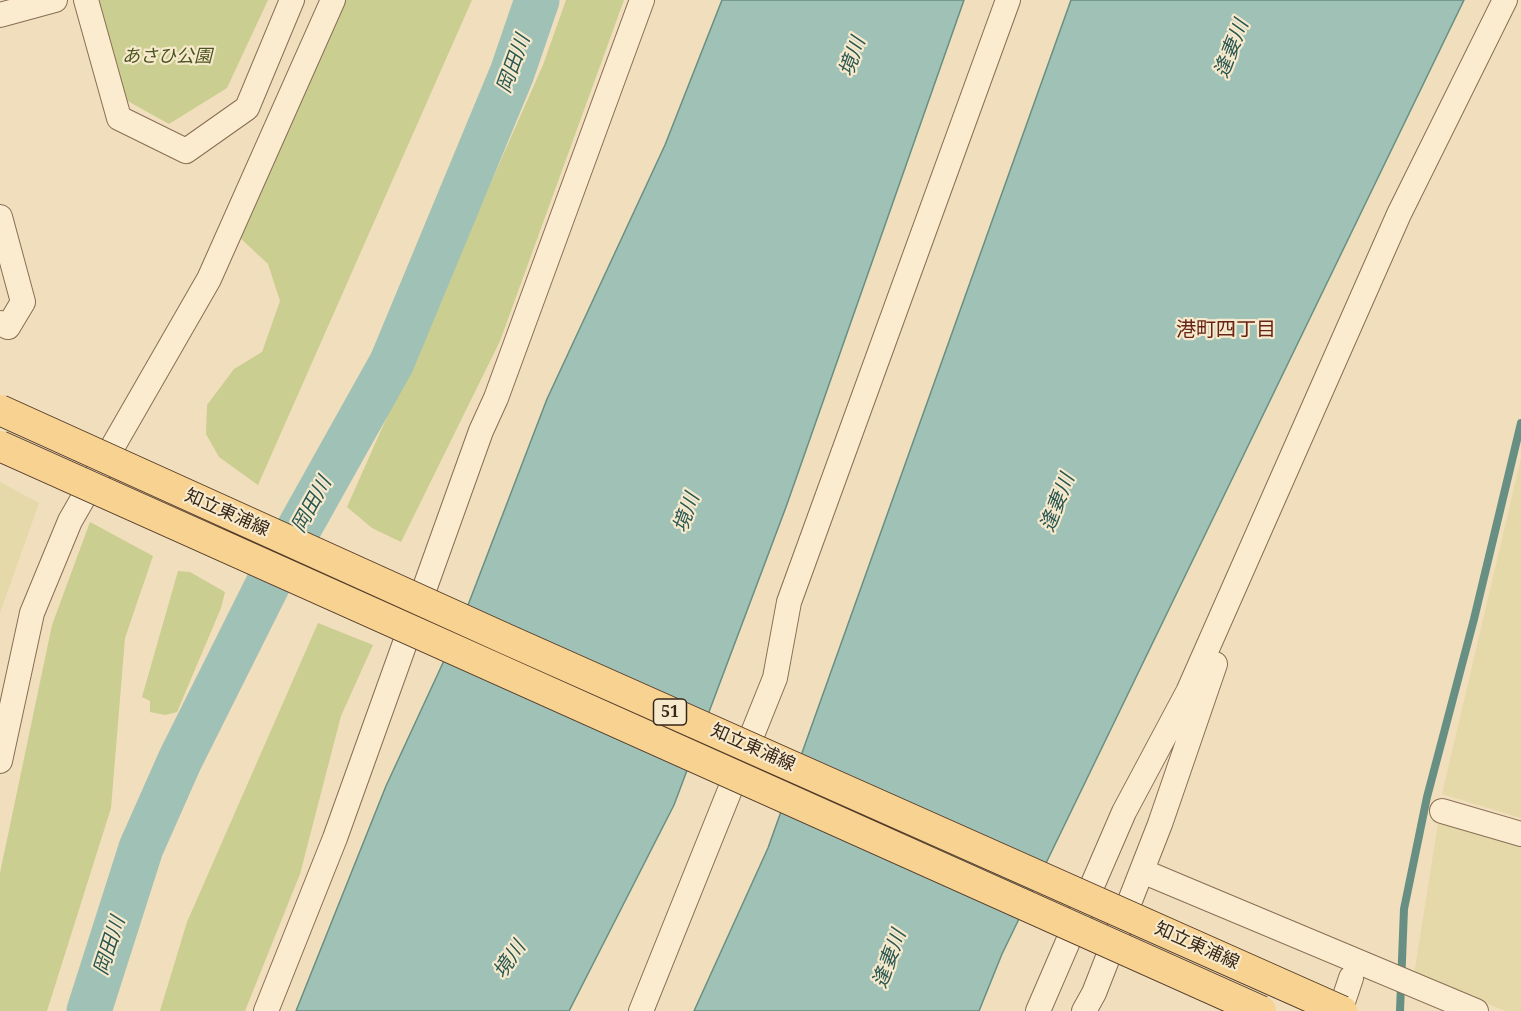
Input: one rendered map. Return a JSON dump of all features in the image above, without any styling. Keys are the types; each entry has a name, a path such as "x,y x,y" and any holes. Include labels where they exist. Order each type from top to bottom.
{"main road":[{"name":"知立東浦線","path":"0,410 1341,1011"},
{"name":"知立東浦線","path":"0,446 1261,1011"}],"street":[{"path":"0,15 55,0"},
{"path":"86,0 119,118 186,151 247,108 292,0"},
{"path":"0,761 32,613 70,521 209,279 333,0"},
{"path":"266,1011 335,837 481,431 496,398 642,0"},
{"path":"641,1011 775,678 789,602 1008,0"},
{"path":"1038,1011 1124,812 1188,692 1399,214 1505,0"},
{"path":"0,217 23,302 8,327 0,323"},
{"path":"1084,1011 1094,993 1142,872 1265,520"},
{"path":"1442,811 1521,834"},
{"path":"1142,872 1476,1011"},
{"path":"1341,1011 1351,978"}],"shaded area":[{"path":"1521,458 1521,818 1442,794"},
{"path":"0,482 39,503 0,613"},
{"path":"1438,823 1521,846 1521,1011 1506,1011 1414,975"}],"green space":[{"name":"あさひ公園","path":"89,0 268,0 227,88 169,124 108,90"},
{"path":"324,0 472,0 258,485 219,457 206,434 207,405 234,369 262,352 280,301 268,264 237,235"},
{"path":"566,0 624,0 500,341 401,542 372,528 347,507 543,65"},
{"path":"90,522 153,556 125,638 111,808 47,1011 0,1011 0,873 52,625"},
{"path":"178,571 190,572 225,592 221,608 177,712 165,715 150,712 150,701 142,697"},
{"path":"318,623 373,645 341,716 300,874 245,1011 160,1011 187,922"}],"water":[{"name":"境川","path":"722,0 964,0 786,507 674,805 569,1011 296,1011 386,786 460,626 547,399 665,145"},
{"name":"逢妻川","path":"1071,0 1464,0 1002,954 979,1011 694,1011 768,848"}],"waterway":[{"name":"岡田川","path":"89,1011 141,848 180,760 269,582 392,362 512,73 537,0"},
{"path":"1400,1011 1404,909 1427,797 1474,619 1521,423"}],"district":[{"name":"港町四丁目","path":"1226,330"}]}
